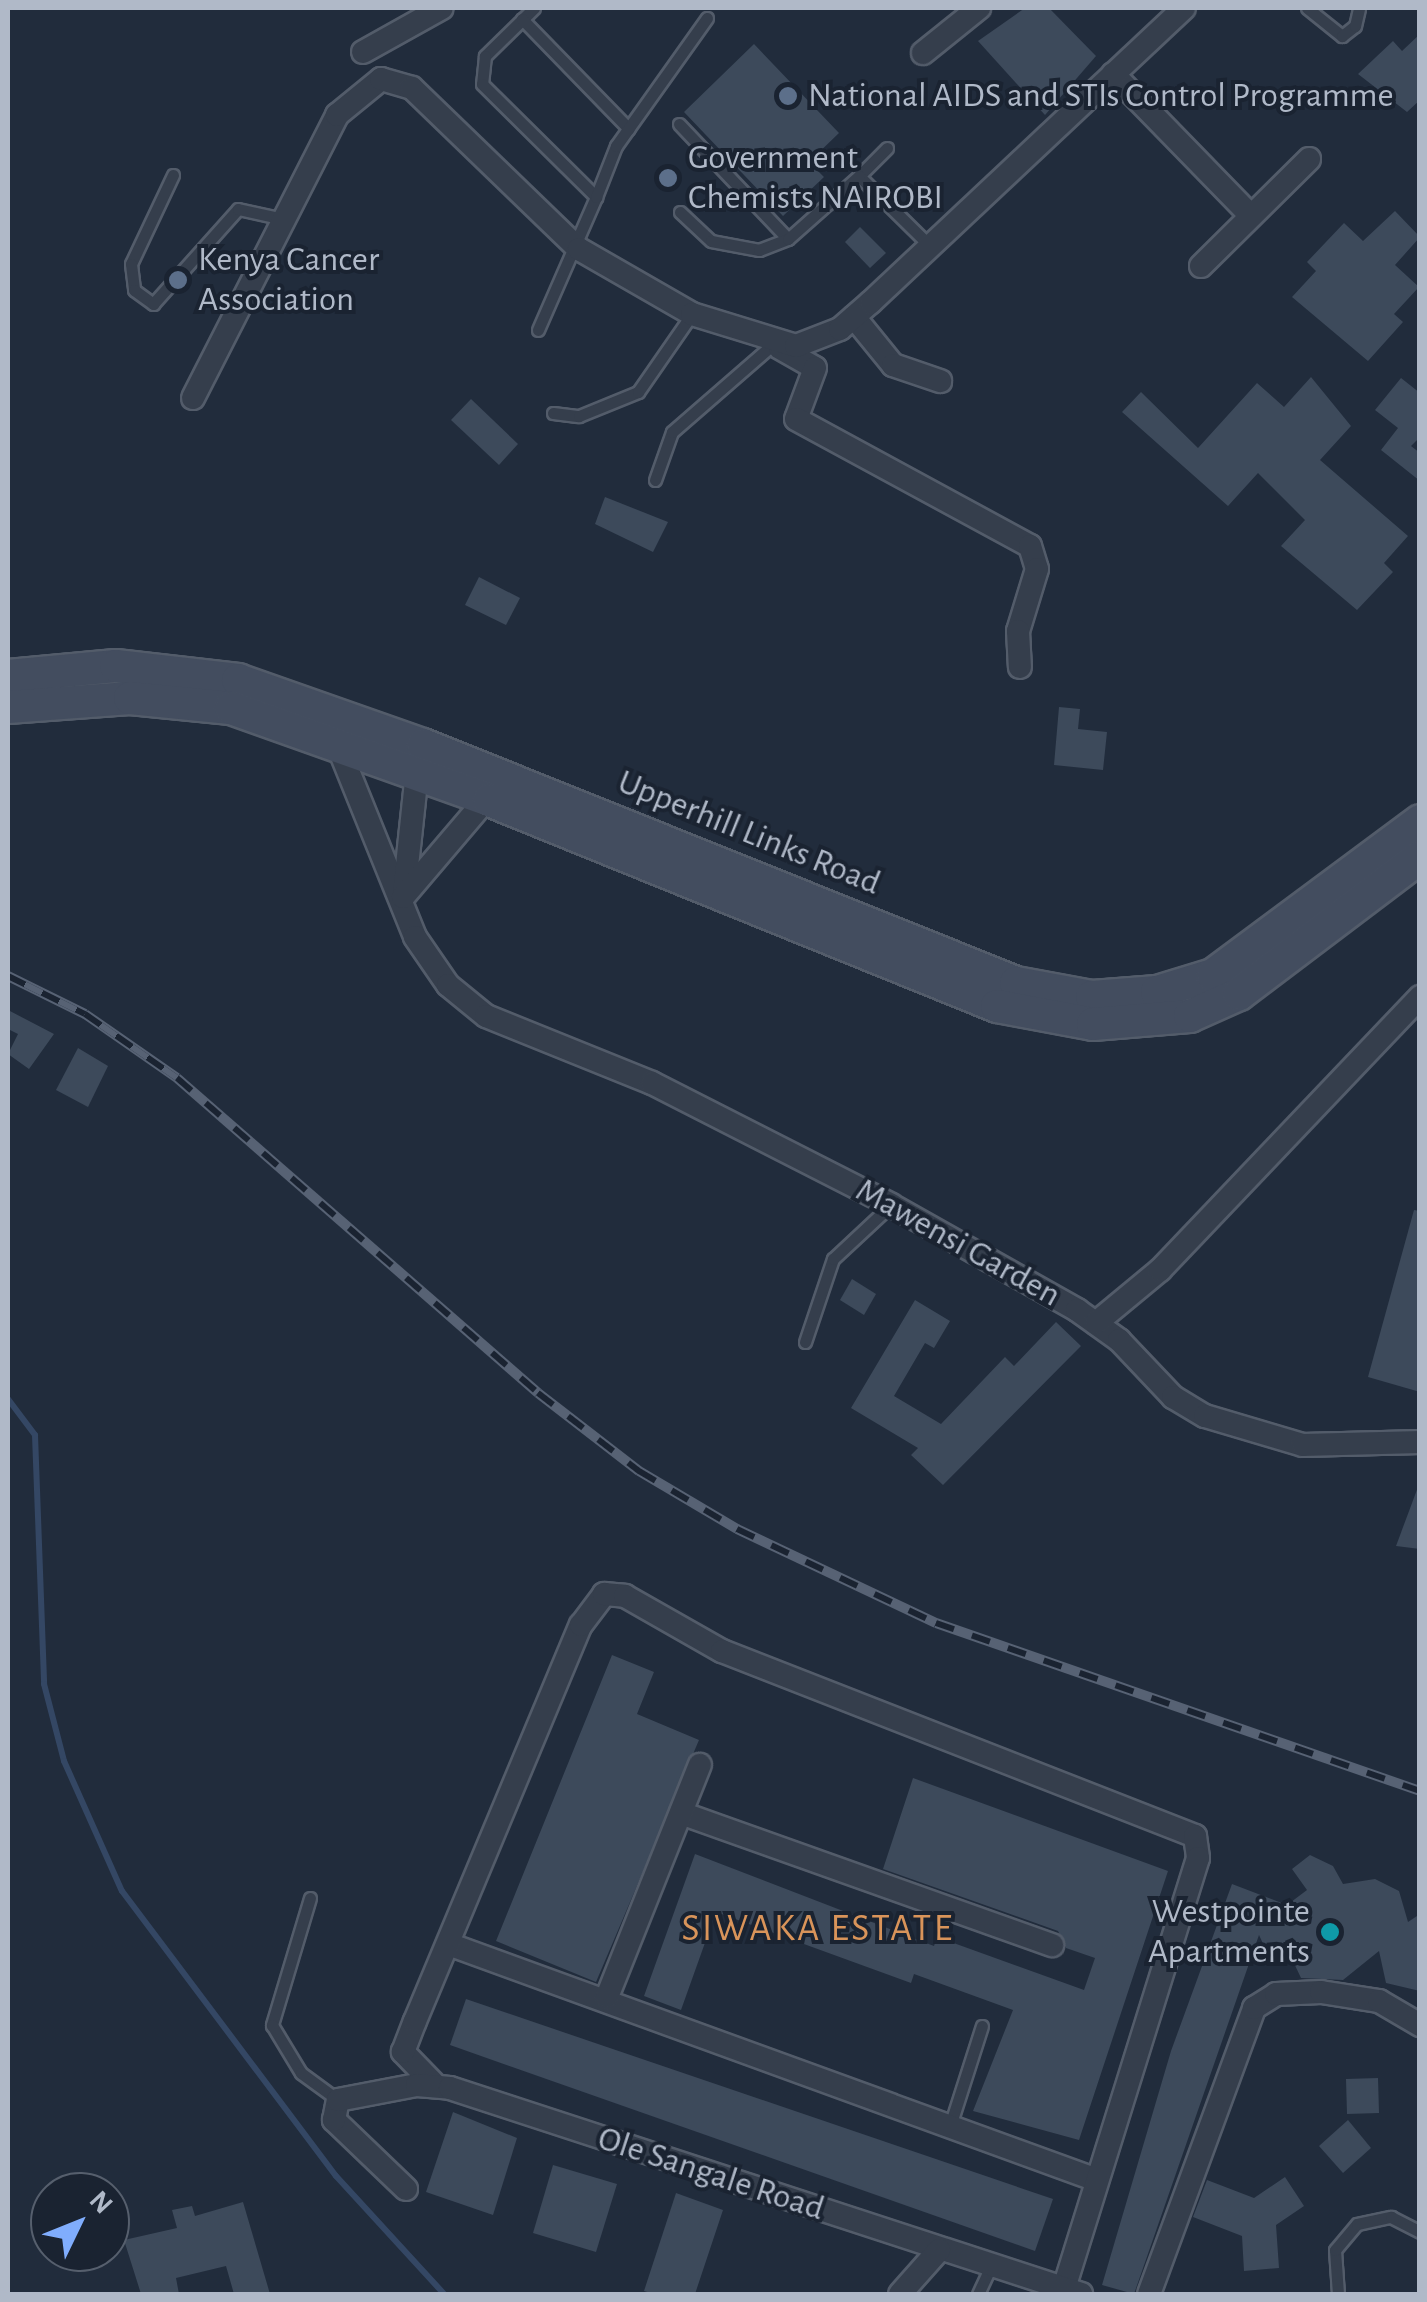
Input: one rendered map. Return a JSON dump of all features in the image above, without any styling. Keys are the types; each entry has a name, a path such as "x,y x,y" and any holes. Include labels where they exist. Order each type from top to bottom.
{"street":[{"path":"363,52 442,8"},
{"path":"923,53 979,8"},
{"path":"772,344 816,341 854,317 1184,8"},
{"path":"1113,74 1251,216"},
{"path":"193,398 345,104 391,78 412,88 579,249 692,314 772,344 815,368 796,419 1030,546 1037,569 1018,631 1020,666"},
{"path":"1201,266 1308,159"},
{"path":"854,317 893,365 940,381"},
{"name":"Upperhill Links Road","path":"8,676 116,666 238,680 418,760 1016,983 1092,996 1157,992 1213,975 1420,821"},
{"name":"Upperhill Links Road","path":"8,707 175,700 231,708 338,746 418,760"},
{"name":"Mawensi Garden","path":"338,746 404,897 414,937 448,985 486,1016 652,1084 891,1205 1096,1323 1173,1397 1271,1441 1420,1442"},
{"path":"404,897 418,760"},
{"path":"404,897 495,788"},
{"name":"Upperhill Links Road","path":"495,788 996,1006 1093,1024 1190,1016 1240,994 1420,858"},
{"path":"1096,1323 1160,1270 1420,997"},
{"path":"434,2084 403,2052 590,1607 604,1594 639,1601 722,1652 1195,1836 1198,1858 1094,2179 1072,2291"},
{"path":"607,1998 700,1765"},
{"path":"680,1813 1052,1946"},
{"path":"451,1945 607,1998 1094,2179"},
{"path":"1150,2294 1254,2008 1276,1994 1321,1992 1379,2001 1420,2024"},
{"name":"Ole Sangale Road","path":"338,2100 434,2084 1072,2291"},
{"path":"338,2100 334,2120 406,2189"},
{"path":"900,2294 939,2250"}],"lane":[{"path":"534,8 484,56 482,84 596,197"},
{"path":"1308,8 1342,36 1355,26 1358,8"},
{"path":"538,330 579,249 602,170 707,18"},
{"path":"522,19 630,130"},
{"path":"679,124 788,240"},
{"path":"680,212 732,250 788,240 887,148"},
{"path":"173,175 130,264 134,290 153,304 238,209 283,219"},
{"path":"859,176 931,248"},
{"path":"553,413 595,412 638,392 692,314"},
{"path":"655,480 672,432 772,344"},
{"path":"806,1342 834,1259 891,1205"},
{"path":"310,1898 272,2025 301,2073 338,2100"},
{"path":"950,2126 982,2026"},
{"path":"1338,2294 1335,2250 1357,2224 1391,2218 1420,2232"},
{"path":"978,2294 990,2266"}],"building":[{"path":"1025,8 1049,8 1096,56 1045,115 978,41"},
{"path":"1420,34 1420,100 1407,112 1358,74 1393,41 1402,51"},
{"path":"754,44 839,133 809,162 824,177 783,216 684,112"},
{"path":"1395,211 1420,237 1395,265 1419,287 1394,314 1403,322 1368,361 1292,297 1316,271 1307,262 1344,223 1363,241"},
{"path":"860,227 886,253 870,268 845,242"},
{"path":"1311,377 1351,426 1320,460 1408,536 1384,563 1393,572 1357,610 1281,546 1305,520 1258,473 1228,506 1122,412 1141,392 1198,448 1257,383 1284,407"},
{"path":"1401,378 1420,393 1420,437 1411,446 1420,453 1420,481 1381,450 1398,428 1375,410"},
{"path":"471,399 518,444 499,465 451,420"},
{"path":"605,497 668,522 653,552 595,524"},
{"path":"479,577 520,598 506,625 465,605"},
{"path":"1059,707 1080,709 1078,729 1107,732 1103,770 1054,765"},
{"path":"8,1010 54,1034 29,1069 8,1054 18,1034 8,1029"},
{"path":"78,1048 108,1066 88,1107 56,1090"},
{"path":"1414,1210 1420,1211 1420,1392 1368,1377"},
{"path":"852,1279 876,1294 864,1315 840,1300"},
{"path":"915,1300 950,1321 934,1348 925,1343 894,1396 941,1424 1005,1357 1014,1366 1056,1322 1081,1346 943,1485 911,1455 918,1448 851,1408"},
{"path":"1418,1487 1420,1549 1396,1546"},
{"path":"612,1655 654,1672 637,1714 699,1740 596,1982 496,1941"},
{"path":"913,1778 1168,1871 1079,2140 973,2111 1013,2010 914,1974 911,1983 716,1912 681,2010 644,1996 695,1854 934,1946 937,1937 1084,1990 1095,1958 1066,1948 1058,1931 883,1869"},
{"path":"1310,1855 1333,1866 1343,1884 1375,1879 1399,1891 1408,1922 1420,1914 1420,1991 1386,1983 1379,1951 1343,1980 1301,1978 1292,1959 1272,1963 1259,1935 1134,2294 1102,2285 1171,2051 1232,1884 1287,1905 1307,1890 1292,1869"},
{"path":"466,1999 1053,2199 1035,2251 450,2045"},
{"path":"1378,2078 1379,2113 1347,2114 1346,2079"},
{"path":"453,2112 517,2138 493,2215 426,2192"},
{"path":"1348,2120 1371,2148 1343,2173 1319,2146"},
{"path":"553,2165 617,2184 596,2252 533,2233"},
{"path":"1285,2177 1304,2206 1276,2225 1279,2268 1244,2271 1242,2236 1193,2217 1207,2180 1254,2198"},
{"path":"676,2193 723,2210 695,2294 654,2294 644,2291"},
{"path":"243,2202 270,2294 234,2294 226,2266 176,2278 179,2294 141,2294 130,2259 130,2239 177,2228 172,2210 192,2206 195,2216"}],"waterway":[{"path":"8,1399 35,1435 44,1684 64,1761 122,1891 336,2176 444,2294"}],"railway":[{"path":"8,976 85,1014 177,1078 538,1393 639,1471 737,1529 936,1623 1420,1791"}],"place":[{"name":"National AIDS and STIs Control Programme","path":"788,96"},
{"name":"Government Chemists NAIROBI","path":"668,178"},
{"name":"Kenya Cancer Association","path":"178,280"},
{"name":"Westpointe Apartments","path":"1330,1932"}],"district":[{"name":"SIWAKA ESTATE","path":"818,1930"}]}
